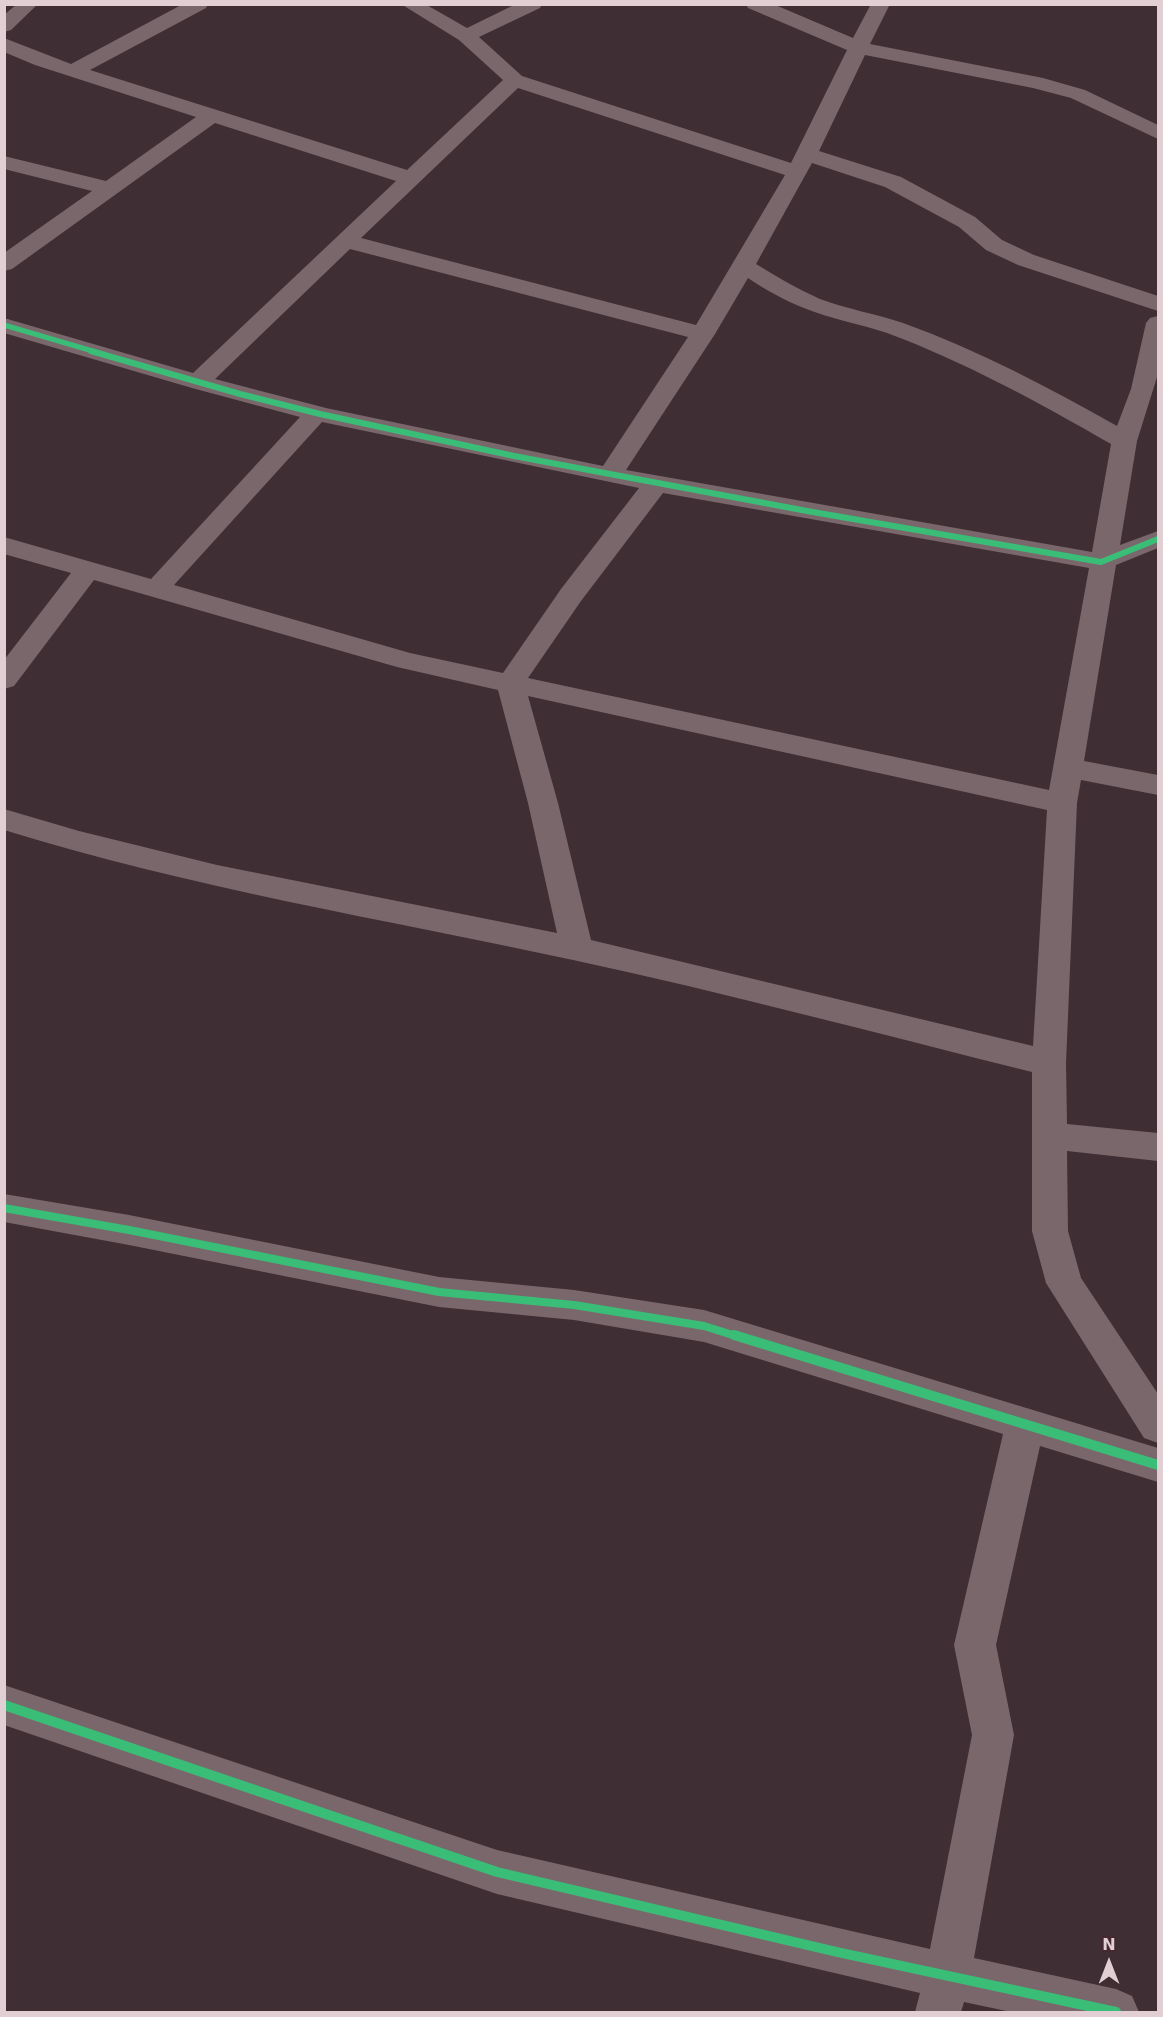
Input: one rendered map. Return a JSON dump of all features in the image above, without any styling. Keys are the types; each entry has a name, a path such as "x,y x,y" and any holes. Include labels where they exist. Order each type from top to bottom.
{"street":[{"path":"4,26 29,4"},
{"path":"74,70 199,4"},
{"path":"410,4 466,36 515,80 802,163 893,182 967,222 994,245 1026,260 1158,304"},
{"path":"466,36 533,4"},
{"path":"755,4 857,47 1036,82 1078,93 1158,133"},
{"path":"609,475 703,334 802,163 857,47 881,4"},
{"path":"4,44 42,61 409,178"},
{"path":"198,381 347,242 409,178 515,80"},
{"path":"4,264 211,116"},
{"path":"4,162 110,189"},
{"path":"347,242 703,334"},
{"path":"743,265 778,288 813,304 894,328 951,351 1033,389 1124,441"},
{"path":"1158,323 1151,387 1124,441 1101,562 1062,803 1049,1063 1050,1231 1064,1283 1158,1426"},
{"path":"4,325 317,413 656,484 1101,562 1158,540"},
{"path":"157,588 317,413"},
{"path":"510,683 571,595 656,484"},
{"path":"4,545 407,661 1062,803"},
{"path":"4,680 89,568"},
{"path":"510,683 543,803 577,949"},
{"path":"1068,768 1158,785"},
{"path":"4,819 45,832 266,888 577,949 1049,1063"},
{"path":"1049,1136 1158,1147"},
{"path":"4,1208 129,1230 439,1292 574,1305 704,1326 1158,1465"},
{"path":"943,1994 993,1735 988,1705 978,1677 975,1645 1025,1424"},
{"path":"4,1705 497,1872 943,1994 1116,2013"}],"cycle path":[{"path":"4,325 280,405 514,456 709,494 1101,562 1158,539"},
{"path":"4,1208 129,1230 439,1292 574,1305 704,1326 1158,1465"},
{"path":"4,1705 497,1872 837,1952 1116,2012"}]}
